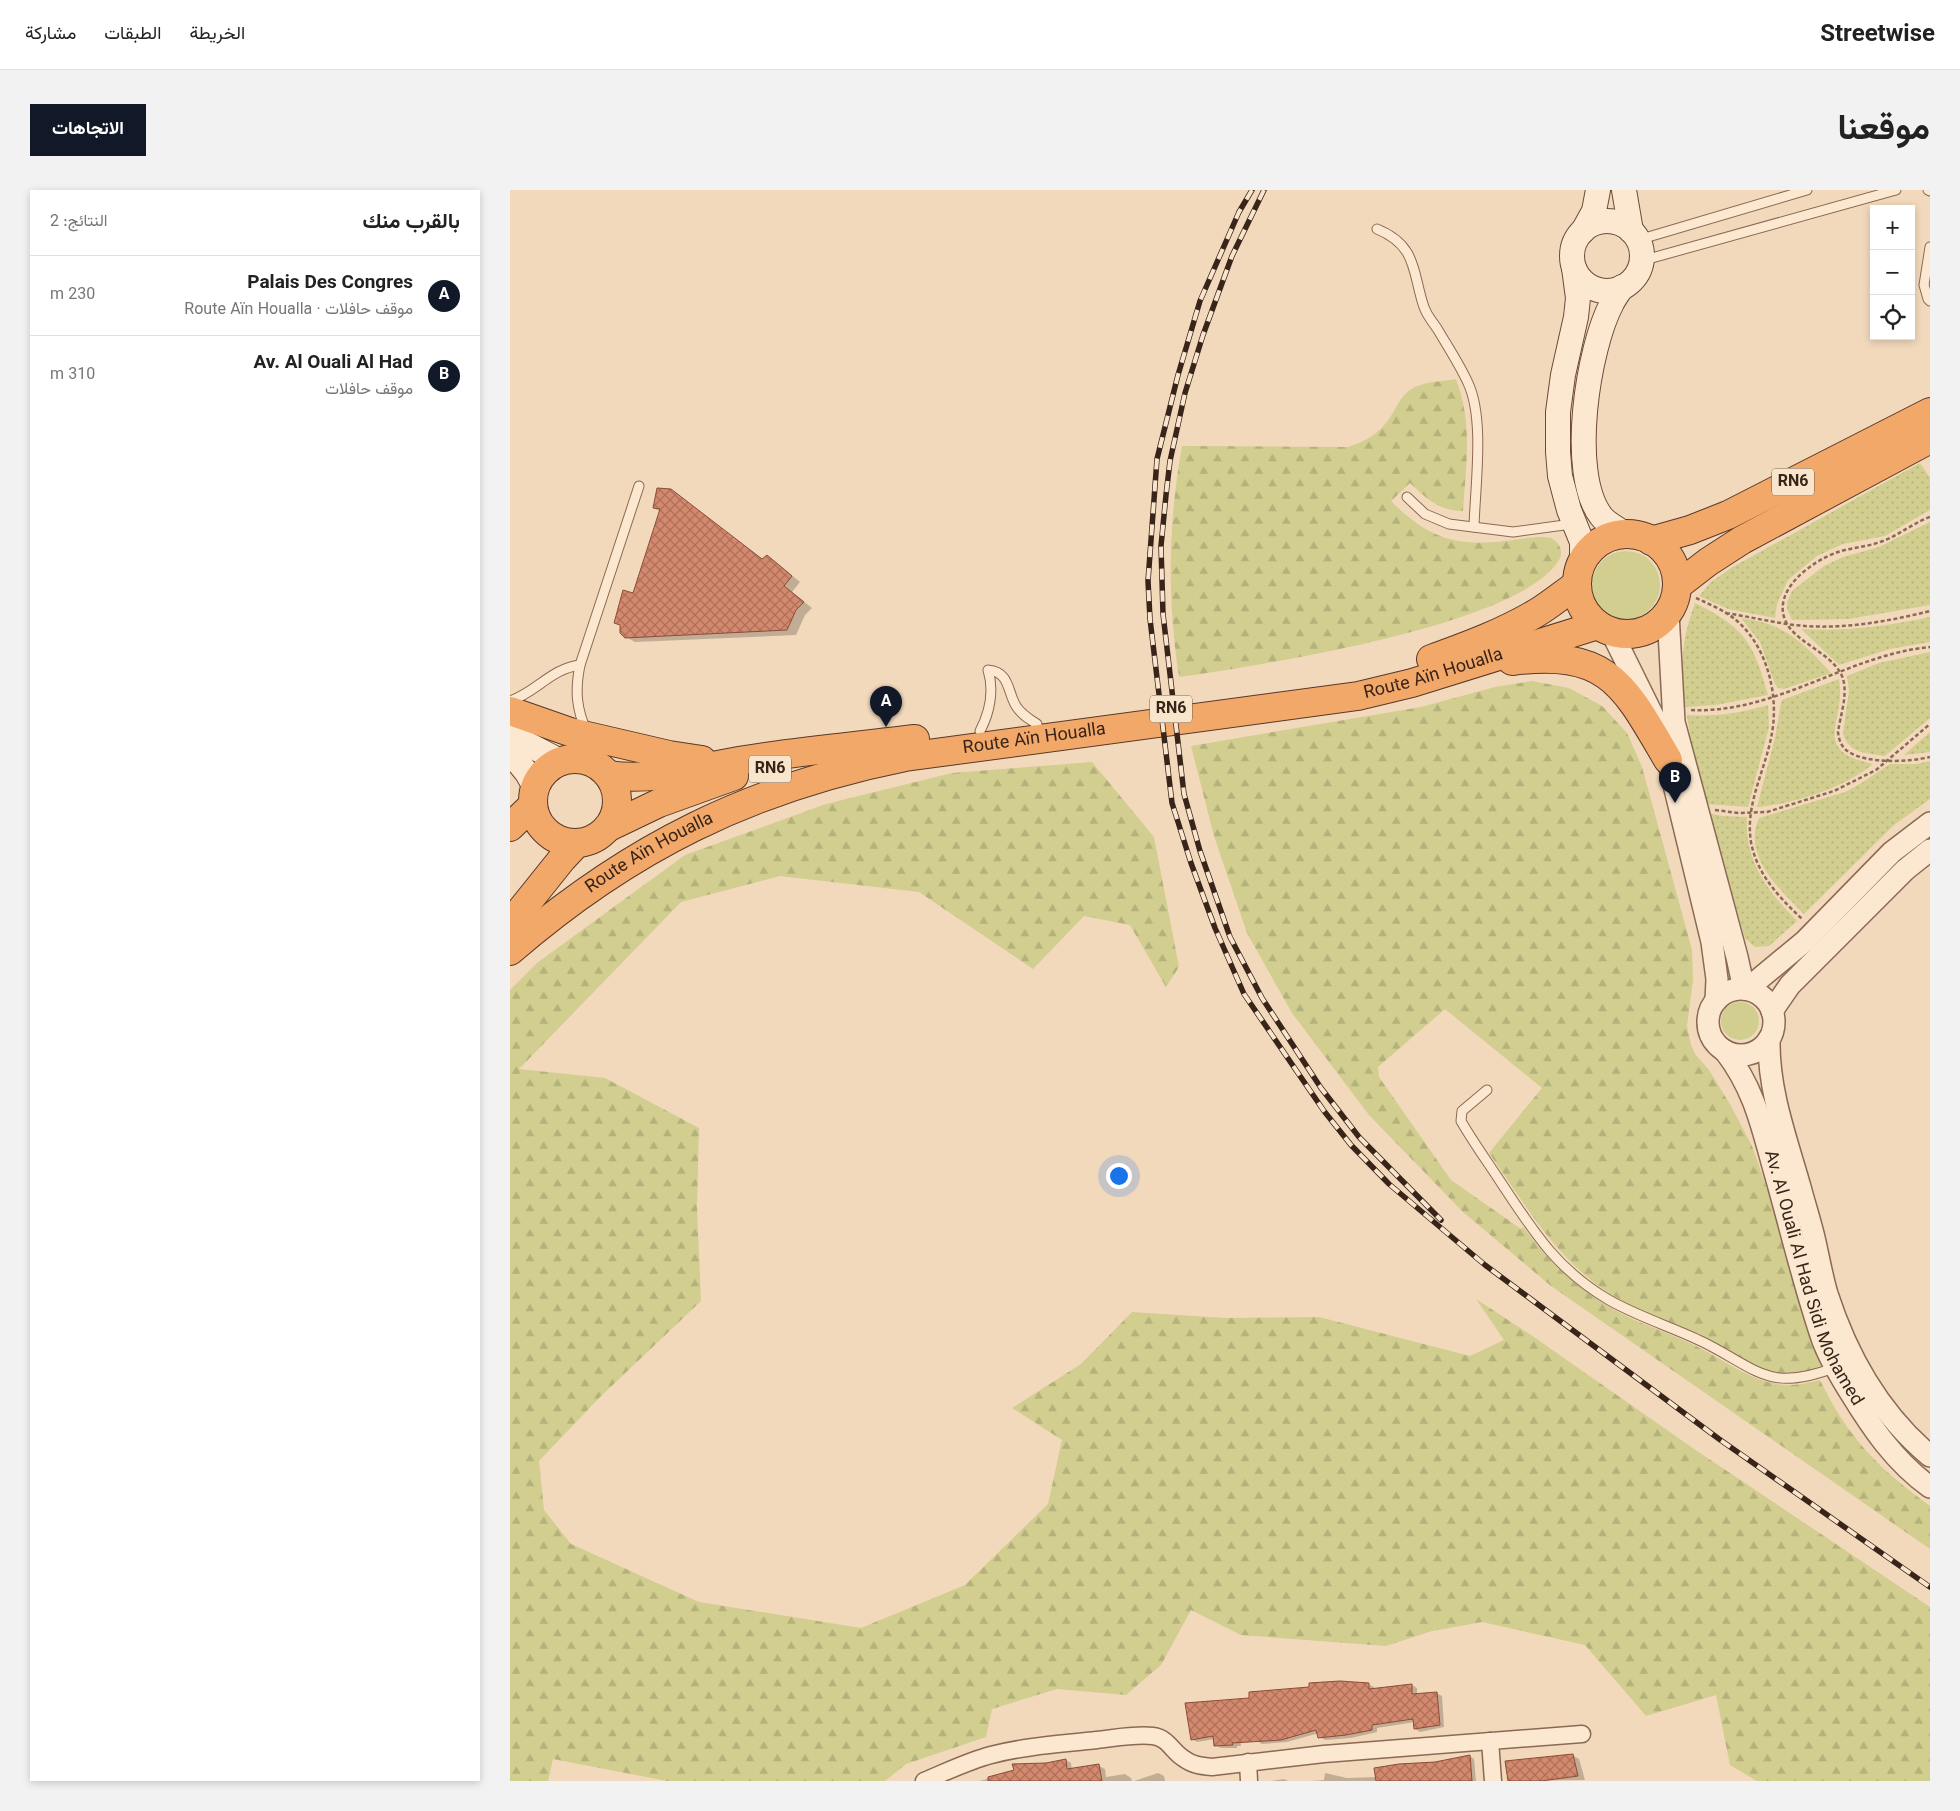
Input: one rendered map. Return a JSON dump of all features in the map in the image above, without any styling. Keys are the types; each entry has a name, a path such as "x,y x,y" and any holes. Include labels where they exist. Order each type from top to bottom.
{"highway":[{"name":"RN6","path":"1651,541 1690,530 1728,515 1930,412"},
{"name":"RN6","path":"1686,592 1708,562 1742,540 1930,439"},
{"path":"1625,534 1651,541 1662,549 1671,560 1686,592 1674,601 1668,613"},
{"name":"RN6","path":"1579,573 1589,551 1599,542 1625,534"},
{"path":"1579,573 1579,601 1586,615 1605,629"},
{"name":"Route Aïn Houalla","path":"609,775 629,778 648,777 746,760 980,730 1217,704 1384,672 1416,664 1466,646 1515,624 1537,612 1579,573"},
{"name":"RN6","path":"1605,629 1627,635 1643,632 1657,625 1668,613"},
{"name":"Route Aïn Houalla","path":"510,951 540,925 627,863 705,820 766,795 833,774 887,761 941,752 1358,696 1412,683 1605,629"},
{"path":"1464,667 1530,659 1567,660 1590,665 1609,676 1625,692 1668,760"},
{"path":"510,711 545,724 590,736 688,758 746,760"},
{"name":"RN6","path":"510,924 577,843 595,838 609,827 686,792 745,774 843,757 907,752 941,752"},
{"name":"RN6","path":"560,761 578,758 587,760 603,768 609,775"},
{"path":"510,827 534,796 544,771 560,761"},
{"path":"609,775 617,792 618,801 614,819 609,827"},
{"path":"534,796 535,814 544,829 559,840 577,843"}],"main road":[{"path":"1579,573 1582,542 1569,510 1560,476 1558,412 1578,298 1572,256 1574,244 1594,211 1598,190"},
{"path":"1574,268 1580,278 1595,288 1612,290 1622,287 1631,281 1638,272 1637,244 1624,190"},
{"path":"1583,231 1588,226 1599,221 1612,221 1622,224 1637,244"},
{"path":"1622,287 1611,304 1590,377 1584,420 1584,463 1590,494 1601,516 1625,534"},
{"path":"510,735 560,761"},
{"path":"510,752 522,767 534,796"}],"street":[{"path":"1668,613 1674,722 1746,989"},
{"path":"1605,629 1654,716 1668,760 1712,942 1717,979 1716,1001"},
{"path":"1746,989 1805,941 1892,852 1930,823"},
{"path":"1772,1011 1790,985 1905,870 1930,850"},
{"path":"1746,989 1758,993 1767,1001 1774,1020 1769,1039 1763,1046 1752,1053 1738,1054 1726,1051 1717,1044 1711,1034 1708,1022 1710,1011 1716,1001 1724,994 1734,990 1746,989"},
{"name":"Av. Al Ouali Al Had Sidi Mohamed","path":"1769,1039 1772,1088 1815,1242 1824,1285 1835,1318 1845,1342 1869,1385 1898,1424 1930,1456"},
{"name":"Av. Al Ouali Al Had Sidi Mohamed","path":"1726,1051 1738,1068 1756,1103 1807,1289 1824,1343 1865,1417 1880,1438 1907,1468 1930,1486"},
{"path":"924,1781 992,1755 1085,1741 1135,1736 1155,1736 1164,1740 1181,1757 1199,1766 1212,1767 1324,1754 1582,1734"},
{"path":"1490,1741 1494,1781"},
{"path":"1248,1762 1249,1781"}],"lane":[{"path":"1637,244 1807,190"},
{"path":"1637,244 1896,190"},
{"path":"1377,230 1393,237 1411,258 1424,308 1463,371 1474,398 1478,426 1474,527"},
{"path":"1930,247 1924,285 1930,301"},
{"path":"590,736 578,710 576,696 580,665 640,486"},
{"path":"1407,497 1432,519 1449,524 1522,531 1575,523"},
{"path":"510,701 520,698 556,671 580,665"},
{"path":"980,730 990,703 991,687 988,670 996,671 1003,676 1016,706 1037,724"},
{"path":"1487,1090 1462,1111 1461,1121 1536,1236 1557,1260 1578,1279 1630,1311 1693,1337 1746,1367 1769,1377 1782,1379 1805,1378 1836,1367"}],"path":[{"path":"1930,517 1882,542 1836,553 1811,567 1788,589 1783,606 1787,623 1793,631 1829,660 1840,672 1844,688 1838,732 1844,749 1854,755 1888,760 1909,761 1930,758"},
{"path":"1686,592 1724,612 1742,626 1754,641 1770,677 1774,697 1774,725 1754,794 1751,814 1751,842 1760,869 1774,890 1806,923"},
{"path":"1724,612 1817,626 1840,626 1930,612"},
{"path":"1690,710 1722,710 1740,707 1774,697 1885,655 1930,647"},
{"path":"1711,810 1751,814 1782,809 1834,791 1863,778 1888,760 1930,724"}],"green space":[{"path":"1456,379 1465,412 1467,444 1463,511 1447,509 1434,503 1410,483 1391,501 1417,523 1442,537 1471,542 1534,537 1551,538 1560,547 1559,560 1535,584 1494,605 1442,623 1323,653 1179,677 1172,618 1171,561 1174,504 1182,446 1348,447 1360,443 1381,429 1400,400 1410,390 1426,383"},
{"path":"1920,463 1930,478 1930,510 1885,536 1843,544 1817,556 1788,580 1777,604 1775,618 1728,609 1699,596 1711,582 1731,568"},
{"path":"1930,522 1930,605 1849,619 1792,620 1787,609 1787,602 1792,591 1824,566 1843,557 1879,547"},
{"path":"1619,551 1633,551 1645,556 1655,566 1660,578 1660,592 1655,604 1645,614 1633,619 1619,619 1607,614 1597,604 1592,592 1592,578 1597,566 1607,556"},
{"path":"1695,603 1725,620 1745,638 1757,662 1768,695 1716,705 1685,707 1683,678 1684,643"},
{"path":"1930,617 1930,642 1890,649 1839,665 1801,629 1866,628"},
{"path":"1741,618 1768,624 1784,631 1806,647 1831,673 1784,689 1778,688 1760,642"},
{"path":"1930,652 1930,718 1885,756 1865,753 1849,745 1843,733 1849,690 1847,676 1879,663"},
{"path":"1839,679 1840,694 1835,732 1836,742 1841,751 1853,758 1873,764 1848,780 1818,793 1787,802 1757,807 1775,738 1782,700"},
{"path":"1532,681 1569,688 1602,706 1627,733 1642,767 1692,950 1693,980 1687,1026 1691,1045 1695,1054 1709,1070 1731,1106 1752,1146 1824,1365 1791,1374 1779,1374 1757,1367 1705,1337 1612,1295 1575,1266 1544,1231 1489,1153 1542,1088 1445,1009 1378,1067 1379,1077 1451,1180 1521,1229 1523,1227 1555,1265 1593,1297 1622,1314 1687,1342 1753,1377 1777,1384 1790,1385 1820,1380 1842,1419 1866,1451 1895,1479 1930,1506 1930,1549 1551,1286 1463,1212 1369,1115 1292,1013 1247,933 1214,836 1191,746 1421,707 1495,687"},
{"path":"1768,705 1769,727 1748,807 1706,804 1693,755 1687,715 1728,714"},
{"path":"1930,732 1930,752 1904,755"},
{"path":"1930,761 1930,799 1894,825 1804,914 1775,883 1759,859 1755,846 1755,832 1759,818 1845,792 1890,764 1916,764"},
{"path":"1092,762 1154,837 1179,967 1166,987 1130,925 1084,916 1033,969 919,892 780,876 681,902 519,1069 605,1078 699,1128 697,1207 701,1301 598,1399 539,1461 544,1510 571,1544 699,1602 861,1628 965,1585 1048,1504 1062,1440 1012,1408 1081,1364 1132,1312 1225,1318 1319,1317 1470,1356 1504,1340 1476,1299 1531,1335 1697,1451 1930,1607 1930,1781 1757,1781 1730,1765 1716,1695 1646,1716 1585,1645 1482,1622 1432,1631 1386,1646 1241,1635 1191,1610 1161,1665 1126,1695 1057,1689 992,1709 986,1737 906,1764 885,1781 667,1781 553,1759 548,1781 510,1781 510,990 537,963 685,855 826,804 952,773"},
{"path":"1708,813 1747,817 1749,847 1760,874 1777,899 1797,921 1769,946 1755,947 1745,938"},
{"path":"1740,1002 1753,1008 1759,1021 1753,1034 1740,1040 1727,1034 1721,1021 1727,1008"}],"building":[{"path":"657,488 671,489 762,559 767,555 792,576 784,586 804,602 796,610 787,630 625,638 620,633 620,625 614,623 623,590 633,593 660,509 653,508"},
{"path":"1340,1681 1369,1683 1369,1689 1412,1684 1412,1694 1437,1692 1440,1725 1414,1729 1413,1719 1372,1725 1372,1730 1318,1738 1316,1730 1281,1740 1232,1743 1233,1745 1214,1746 1213,1736 1191,1740 1185,1703 1249,1698 1249,1692 1309,1687 1309,1683"},
{"path":"1573,1754 1578,1776 1541,1781 1508,1781 1505,1761"},
{"path":"1470,1755 1472,1781 1376,1781 1374,1768 1399,1764 1435,1762"},
{"path":"1066,1759 1067,1769 1099,1764 1102,1781 988,1781 988,1777 1014,1770 1012,1764 1046,1763"}],"railway":[{"path":"1252,190 1239,212 1200,301 1178,375 1157,459 1148,581 1150,619 1172,803 1191,863 1215,928 1244,994 1324,1111 1351,1145 1389,1184 1485,1265 1719,1439 1930,1587"},
{"path":"1264,190 1232,256 1203,335 1185,393 1170,461 1161,546 1163,614 1184,794 1200,851 1230,937 1262,998 1321,1088 1359,1137 1441,1220"}],"place":[{"name":"Palais Des Congres","path":"886,727"},
{"name":"Av. Al Ouali Al Had","path":"1675,803"}]}
